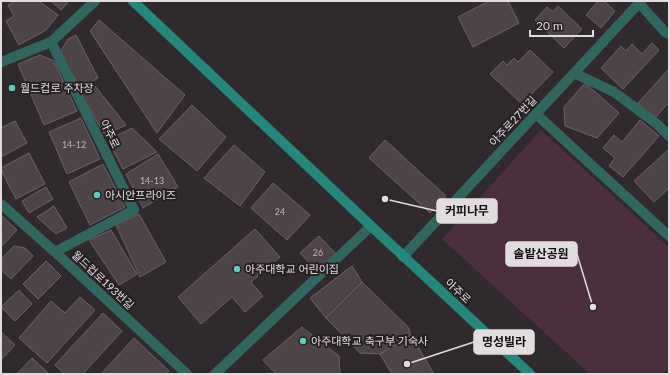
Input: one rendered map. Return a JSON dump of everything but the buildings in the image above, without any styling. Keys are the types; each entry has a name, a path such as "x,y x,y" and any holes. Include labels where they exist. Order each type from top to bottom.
{"street":[{"path":"1,62 51,42 95,1"},
{"name":"아주로","path":"133,1 530,374"},
{"path":"640,2 665,32 669,34"},
{"name":"아주로27번길","path":"404,257 640,2"},
{"name":"아주로","path":"51,42 134,210 55,252"},
{"path":"574,73 614,92 657,124 669,136"},
{"path":"536,114 669,236"},
{"name":"월드컵로193번길","path":"1,204 187,374"},
{"path":"215,374 371,226"}],"shaded area":[{"path":"541,130 669,247 669,368 663,374 590,374 442,239"}],"place":[{"name":"월드컵로 주차장","path":"12,88"},
{"name":"아시안프라이즈","path":"97,195"},
{"name":"커피나무","path":"385,199"},
{"name":"아주대학교 어린이집","path":"237,269"},
{"name":"솔밭산공원","path":"593,307"},
{"name":"아주대학교 축구부 기숙사","path":"303,341"},
{"name":"명성빌라","path":"407,364"}]}
